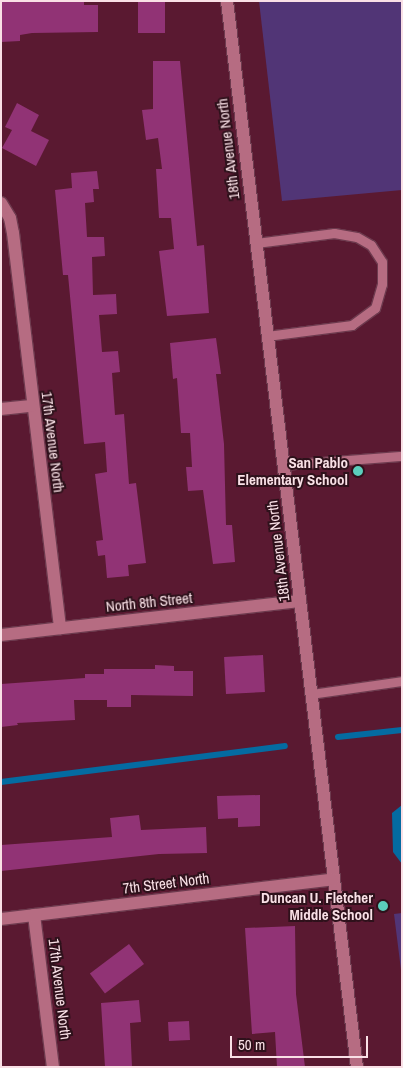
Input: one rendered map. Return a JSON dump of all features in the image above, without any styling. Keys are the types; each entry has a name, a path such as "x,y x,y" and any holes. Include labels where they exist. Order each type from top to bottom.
{"street":[{"name":"18th Avenue North","path":"227,1 357,1067"},
{"name":"17th Avenue North","path":"1,203 10,218 13,233 31,406 60,628"},
{"path":"1,409 31,406"},
{"name":"North 8th Street","path":"1,635 300,601"},
{"name":"7th Street North","path":"1,919 334,880"},
{"name":"17th Avenue North","path":"34,915 54,1067"}],"lane":[{"path":"256,243 341,234 357,237 371,245 382,262 382,284 375,308 352,325 268,336"},
{"path":"284,464 402,456"},
{"path":"311,694 402,681"}],"shaded area":[{"path":"259,1 402,1 402,190 282,201"},
{"path":"402,913 402,978 394,914"}],"water":[{"path":"402,805 402,864 393,852 392,813"}],"building":[{"path":"1,1 84,1 84,5 98,5 98,32 32,33 20,35 20,41 1,42"},
{"path":"138,1 165,1 165,33 138,33"},
{"path":"153,61 180,61 197,246 204,245 209,313 167,316 159,251 174,249 171,218 159,218 156,169 162,169 158,138 146,140 142,110 153,109"},
{"path":"17,103 39,115 31,131 49,140 36,166 2,148 12,130 5,127"},
{"path":"97,171 99,189 93,189 94,202 85,203 87,237 104,237 105,256 92,257 93,295 116,294 117,314 99,315 102,352 118,351 120,372 112,373 115,415 124,414 129,484 136,483 146,563 128,565 129,576 107,578 105,555 98,556 96,541 103,540 95,474 107,472 105,442 84,444 68,275 63,275 55,190 72,188 71,173"},
{"path":"216,338 221,374 216,374 224,444 226,525 232,525 235,562 213,564 203,490 188,491 186,467 192,467 190,433 181,433 177,378 173,379 170,343"},
{"path":"263,655 265,692 226,694 224,657"},
{"path":"155,665 174,666 174,671 193,671 193,696 131,695 131,707 107,707 107,700 74,700 75,720 17,723 18,725 1,727 1,684 85,678 85,674 104,674 104,669 155,669"},
{"path":"260,795 260,826 238,827 238,818 218,819 217,796"},
{"path":"139,815 141,830 206,827 207,853 159,854 1,871 1,845 112,837 110,818"},
{"path":"295,926 296,994 305,1067 277,1067 275,1032 252,1034 245,928"},
{"path":"129,944 144,964 105,993 90,973"},
{"path":"139,1000 141,1022 130,1023 132,1067 105,1067 101,1003"},
{"path":"189,1021 190,1040 169,1041 168,1022"}],"waterway":[{"path":"338,737 402,730"},
{"path":"1,782 285,746"}],"place":[{"name":"San Pablo Elementary School","path":"358,471"},
{"name":"Duncan U. Fletcher Middle School","path":"383,906"}]}
